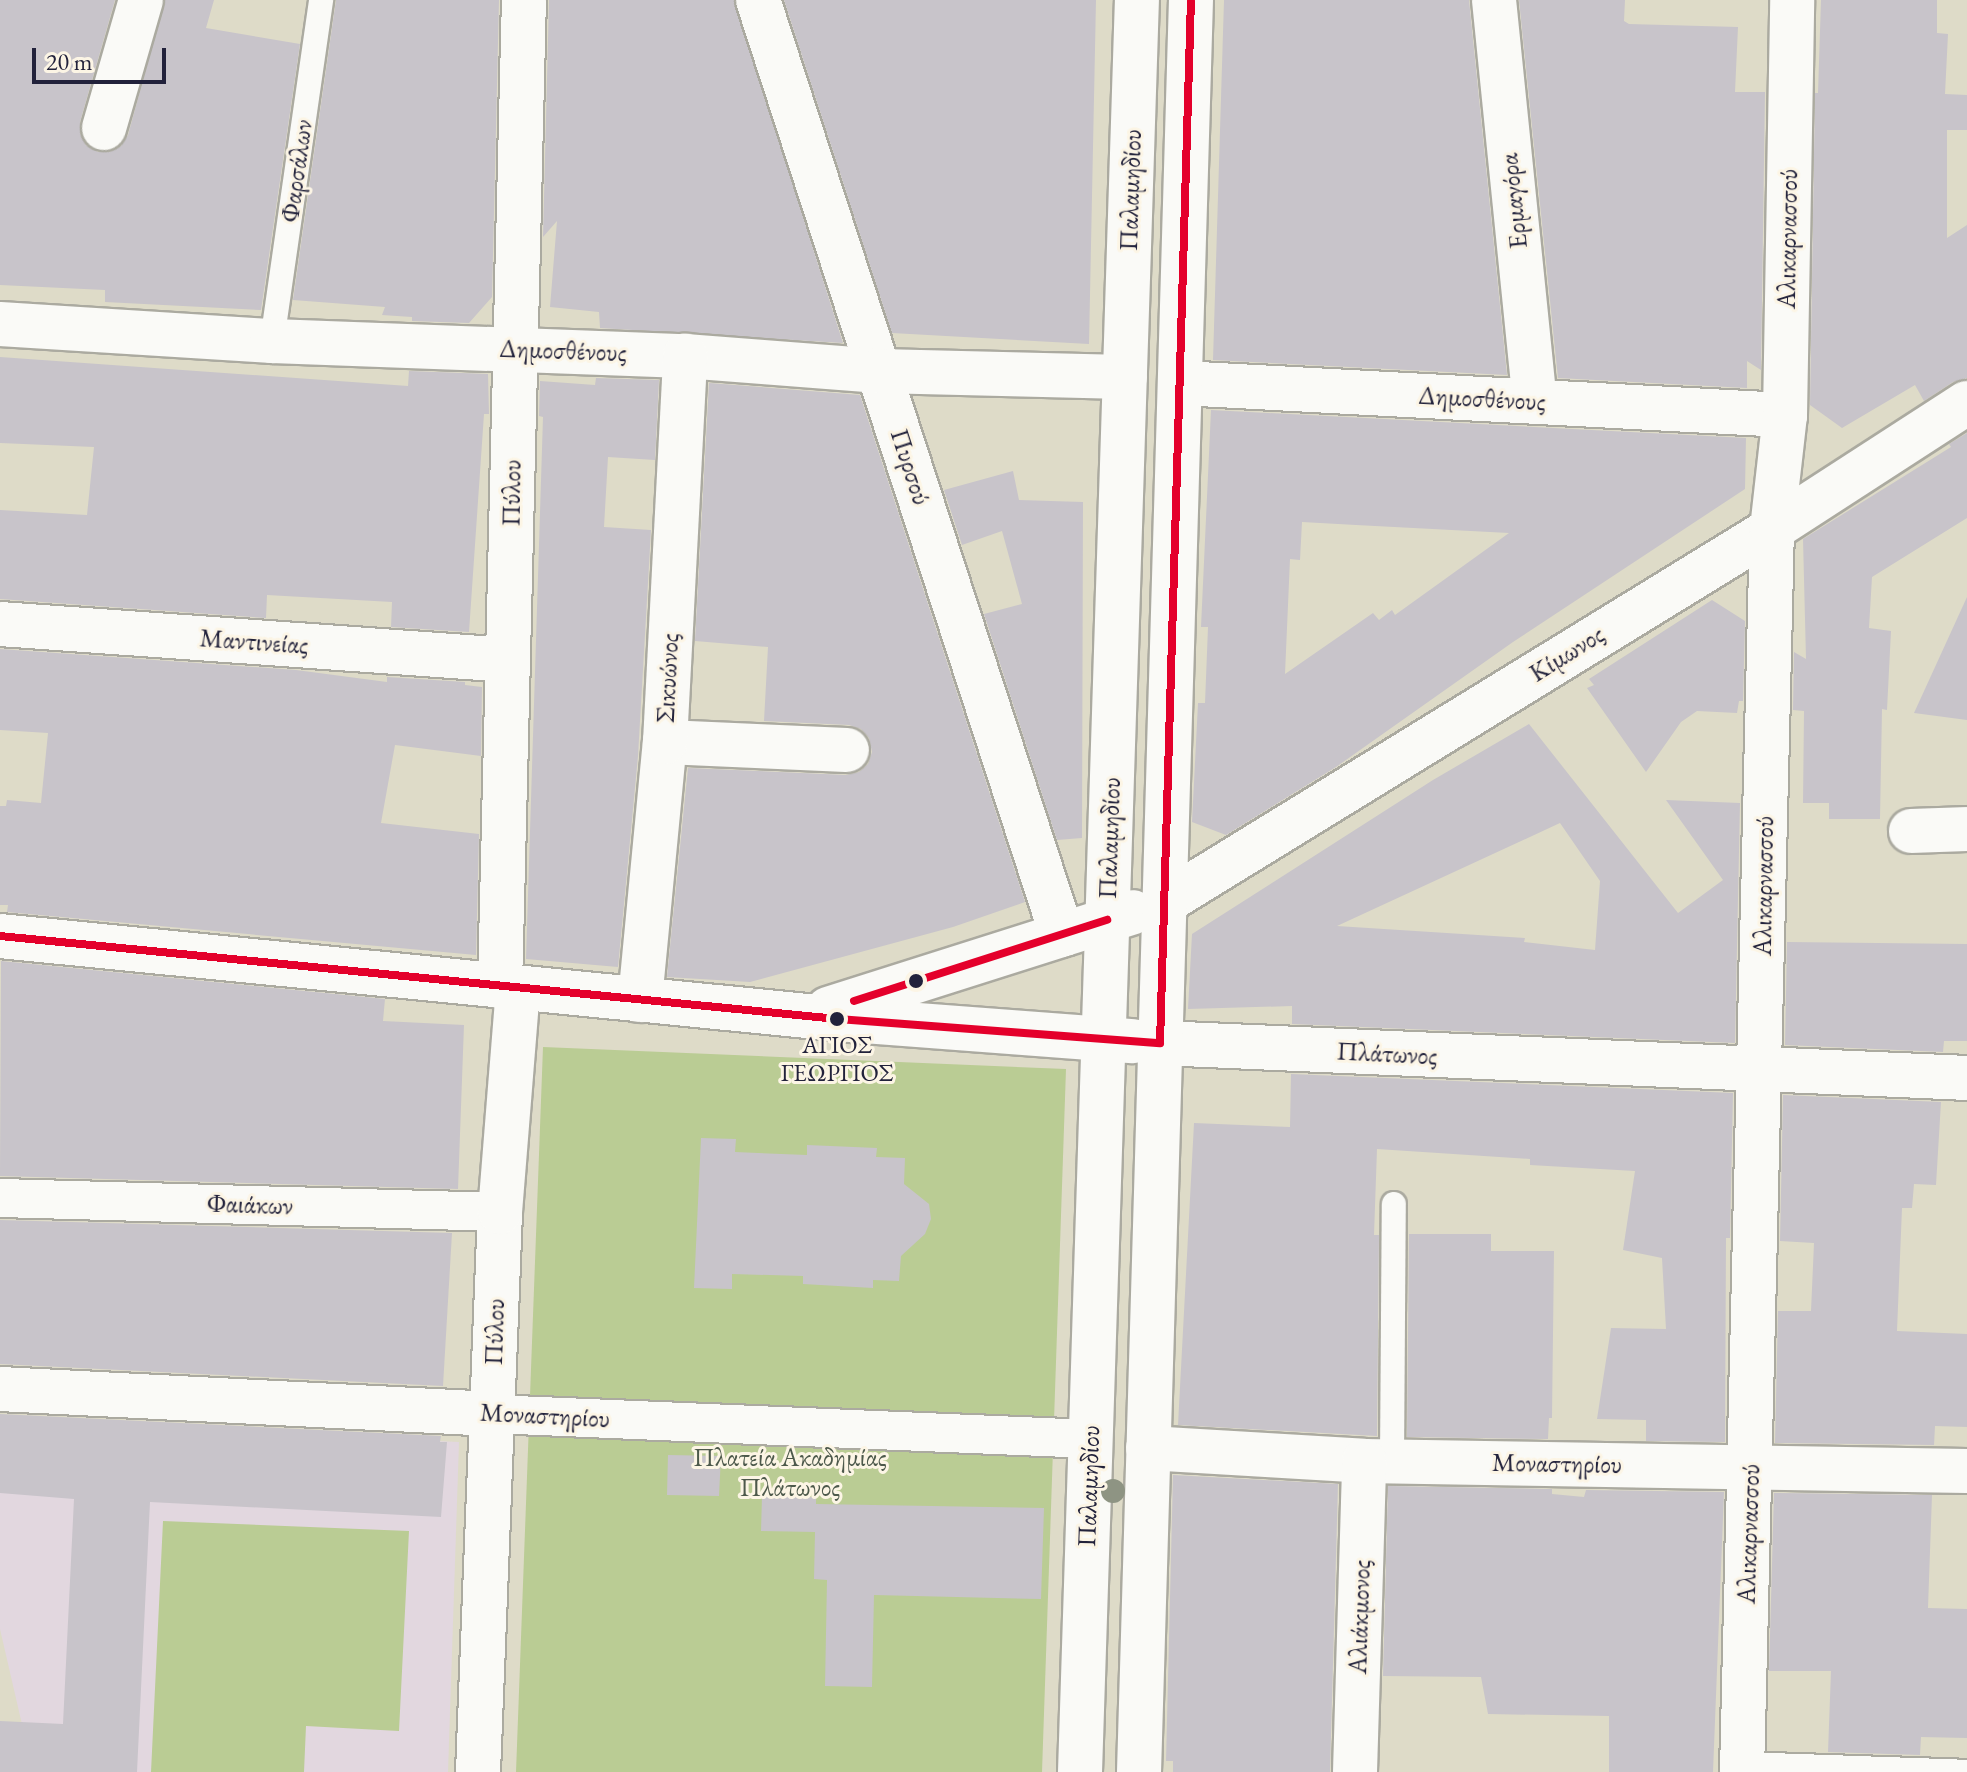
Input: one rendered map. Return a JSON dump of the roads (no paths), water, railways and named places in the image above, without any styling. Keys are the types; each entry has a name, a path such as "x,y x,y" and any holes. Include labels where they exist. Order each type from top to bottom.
{"street":[{"path":"104,128 141,0"},
{"name":"Πύλου","path":"478,1772 509,987 508,660 524,0"},
{"name":"Πυρσού","path":"758,0 1062,935"},
{"name":"Παλαμηδίου","path":"1080,1772 1137,0"},
{"name":"Παλαμηδίου","path":"1139,1772 1191,0"},
{"name":"Ερμαγόρα","path":"1494,0 1535,401"},
{"name":"Αλικαρνασσού","path":"1742,1768 1772,529 1785,415 1792,0"},
{"name":"Δημοσθένους","path":"0,324 272,341 685,356 879,371 1125,377"},
{"name":"Σικυώνος","path":"640,1000 665,742 685,356"},
{"name":"Δημοσθένους","path":"1180,383 1785,415"},
{"name":"Κίμωνος","path":"1165,902 1772,529 1967,403"},
{"name":"Μαντινείας","path":"0,624 508,660"},
{"path":"665,742 847,750"},
{"path":"1911,831 1967,829"},
{"name":"Πλάτωνος","path":"807,1016 1165,902"},
{"name":"Πλάτωνος","path":"0,936 807,1016 1104,1039 1760,1072 1967,1078"},
{"name":"Φαιάκων","path":"0,1198 500,1212"},
{"name":"Μοναστηρίου","path":"0,1389 492,1414 1091,1439"},
{"name":"Μοναστηρίου","path":"1148,1448 1378,1461 1967,1471"},
{"name":"Αλιάκμονος","path":"1355,1772 1378,1461"}],"lane":[{"name":"Φαρσάλων","path":"272,341 321,0"},
{"name":"Αλιάκμονος","path":"1378,1461 1394,1204"},
{"path":"1742,1768 1967,1772"}],"place":[{"name":"ΑΓΙΟΣ ΓΕΩΡΓΙΟΣ","path":"837,1019"}],"park label":[{"name":"Πλατεία Ακαδημίας Πλάτωνος","path":"790,1473"}]}
